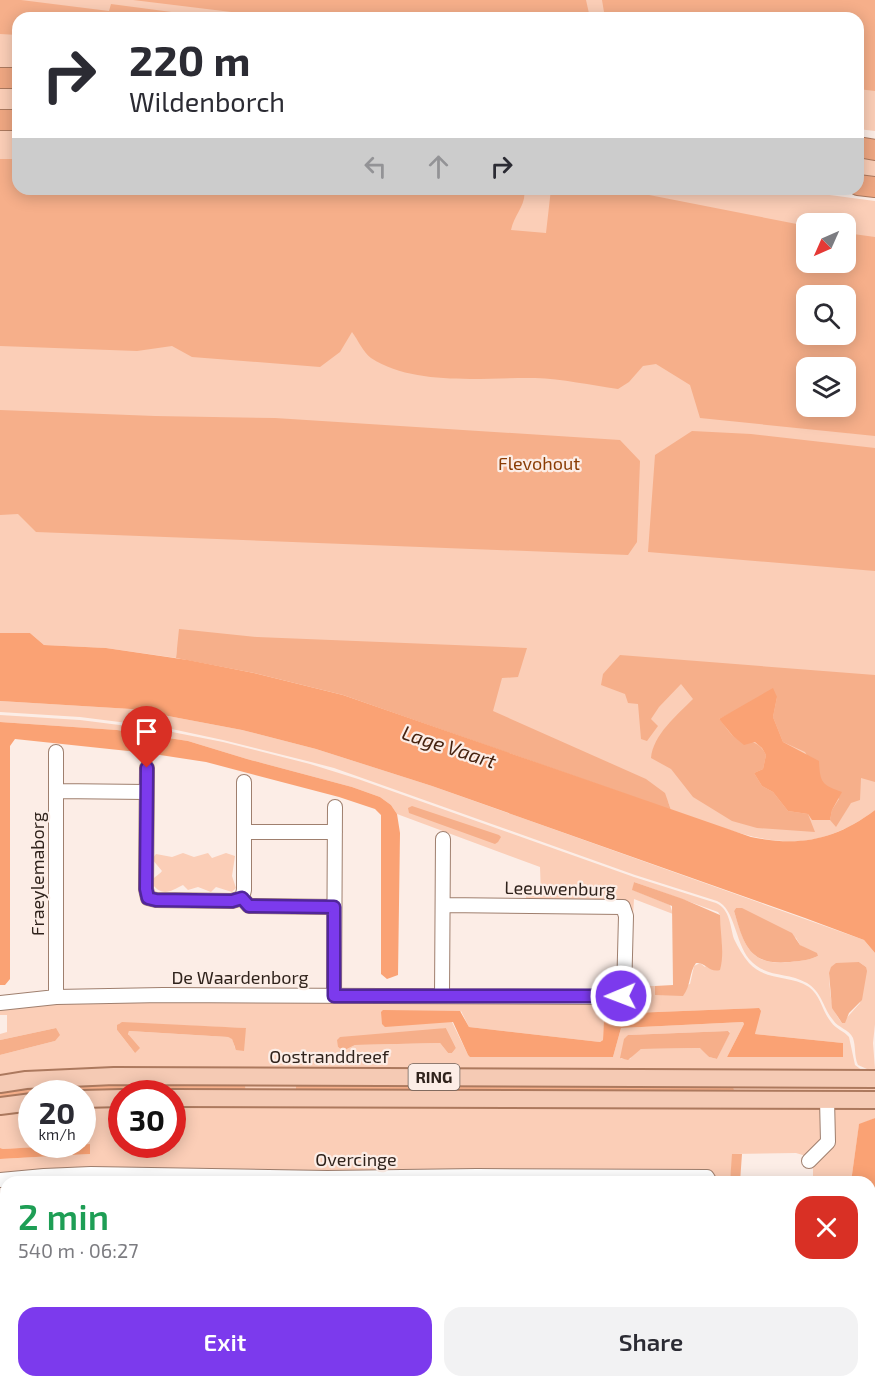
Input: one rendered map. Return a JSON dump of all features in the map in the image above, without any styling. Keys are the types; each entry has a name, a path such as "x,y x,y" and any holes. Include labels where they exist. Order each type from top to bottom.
{"main road":[{"name":"Oostranddreef","path":"0,1084 26,1080 114,1076 872,1079"},
{"name":"RING","path":"186,1098 872,1100"},
{"path":"0,1106 18,1104"}],"street":[{"name":"Fraeylemaborg","path":"56,752 56,997"},
{"path":"147,768 146,889 148,898 156,900 237,901 242,898 244,895 244,782"},
{"path":"56,791 146,792"},
{"path":"334,996 335,807"},
{"path":"244,832 335,832"},
{"path":"442,996 443,838"},
{"path":"242,898 249,906 334,907"},
{"name":"Leeuwenburg","path":"443,905 621,906 626,916 623,995"},
{"name":"De Waardenborg","path":"0,1002 56,997 163,995 623,995"},
{"path":"809,1161 828,1142 827,1099"}],"green space":[{"path":"0,0 875,0 875,131 864,130 864,12 12,12 12,69 0,69"},
{"path":"0,0 21,0 109,11 111,4 172,12 12,12 12,35 0,34"},
{"path":"133,0 586,0 589,12 232,12"},
{"path":"602,0 875,0 875,91 864,90 864,12 604,12"},
{"path":"0,87 12,87 12,114 0,114"},
{"name":"Flevohout","path":"0,129 12,129 12,195 830,195 875,201 875,810 848,827 823,837 799,841 750,836 671,810 668,802 439,719 177,649 176,658 106,648 44,645 30,633 0,633"},
{"path":"864,154 875,156 875,182 864,180"},
{"path":"0,159 12,159 12,195 524,195 511,230 546,233 550,195 649,195 796,224 796,273 856,273 856,234 875,237 875,436 700,418 690,385 656,364 643,366 629,382 618,389 535,378 473,379 429,377 408,373 371,358 352,332 340,352 320,367 192,357 172,346 137,351 0,346"},
{"path":"0,410 275,418 620,440 640,461 637,542 628,555 36,532 18,514 0,515"},
{"path":"692,431 751,434 875,448 875,571 648,552 655,455"},
{"path":"179,629 257,637 527,648 518,677 502,678 493,711 646,779 665,793 671,810 343,695 254,673 176,658"},
{"path":"620,655 875,675 875,782 861,778 860,800 851,803 836,827 830,820 832,810 839,799 830,788 824,785 805,752 783,742 773,717 777,697 750,703 719,719 736,738 758,745 762,749 766,755 763,769 754,773 762,786 773,792 788,811 808,814 815,832 757,828 732,821 693,797 671,769 651,758 661,733 693,699 681,684 651,719 658,726 647,741 641,739 638,704 628,703 625,694 601,685 603,674"},
{"path":"0,701 131,709 242,730 316,749 432,786 864,940 875,953 873,1043 875,1069 867,1069 858,1065 853,1038 835,1023 812,987 799,979 763,969 749,959 728,911 717,901 635,875 334,768 167,728 80,717 0,712","holes":["736,908 796,938 800,945 818,956 790,962 766,961 757,957 746,944 734,911","859,962 866,967 860,1003 842,1023 833,1006 829,973"]},
{"path":"0,715 80,720 167,731 223,742 358,779 634,877 716,903 727,914 734,939 749,963 763,973 794,980 813,991 831,1022 849,1037 855,1065 863,1071 0,1079 0,1055 55,1041 56,1028 0,1040 0,1034 7,1032 7,1015 0,1015 0,1007 49,1001 623,1001 629,986 655,986 656,995 690,984 694,966 700,963 705,967 722,944 718,912 634,882 633,890 670,905 673,914 634,899 633,915 629,915 630,911 526,902 526,896 541,896 540,867 397,814 391,805 380,797 352,787 188,741 117,730 0,722","holes":["759,1008 755,1034 843,1043 843,1057 727,1057 743,1022 621,1028 613,1057 471,1057 452,1022 461,1011 469,1027 600,1042 603,1040 604,1016 607,1014","120,1023 246,1029 235,1048 232,1038 228,1037 129,1031 135,1053 117,1030","446,1028 456,1048 452,1053 448,1053 440,1043 355,1045 343,1051 338,1047","728,1031 730,1032 717,1059 709,1057 701,1048 641,1049 630,1059 621,1059 628,1035"]},
{"path":"412,806 501,837 495,844 409,813 408,808"},
{"path":"183,853 194,857 208,853 212,858 226,853 235,856 232,876 236,888 232,892 216,887 211,892 198,887 188,890 183,885 167,892 157,889 153,885 153,879 162,871 152,859 156,854 172,857"},
{"path":"634,882 720,915 722,950 720,970 716,971 696,963 683,996 655,995 655,986 673,985 672,906 632,890"},
{"path":"736,908 742,908 792,933 800,945 817,953 818,956 790,962 776,962 757,957 750,951 741,934 734,911"},
{"path":"859,962 866,967 867,971 862,1000 849,1013 845,1023 842,1023 832,1008 829,973 831,967 836,963"},
{"path":"122,1022 246,1028 244,1051 236,1050 232,1039 228,1037 129,1031 128,1034 140,1048 135,1053 117,1030 117,1025"},
{"path":"56,1028 60,1035 55,1041 0,1055 0,1040"},
{"path":"446,1028 456,1048 452,1053 448,1053 440,1043 355,1045 343,1051 338,1047 337,1040 340,1037"},
{"path":"728,1031 730,1033 717,1059 709,1057 700,1048 641,1049 628,1060 620,1058 624,1039 628,1035"},
{"path":"186,1083 245,1084 246,1093 186,1093"},
{"path":"108,1084 108,1094 96,1094 96,1085"},
{"path":"245,1084 296,1085 296,1093 246,1093"},
{"path":"296,1085 733,1086 735,1094 296,1093"},
{"path":"875,1085 875,1094 735,1094 733,1086"},
{"path":"18,1089 18,1096 0,1099 0,1091"},
{"path":"96,1105 108,1105 108,1158 186,1158 186,1105 667,1108 817,1106 821,1112 821,1139 806,1156 796,1153 733,1154 731,1176 713,1176 713,1173 707,1172 488,1173 125,1168 0,1176 0,1159 96,1158"},
{"path":"837,1106 875,1107 875,1118 859,1125 852,1176 813,1176 813,1165 832,1111"},
{"path":"18,1109 18,1148 0,1148 0,1111"},
{"path":"732,1154 742,1154 740,1176 730,1176"}],"water":[{"name":"Lage Vaart","path":"0,633 30,633 44,645 106,648 188,660 254,673 343,695 751,837 785,841 816,838 846,828 875,810 875,953 864,940 805,918 432,786 316,749 242,730 131,709 0,701"},
{"path":"773,688 777,697 773,717 783,742 819,761 823,782 842,792 832,810 830,820 812,820 808,814 788,811 773,792 762,786 754,773 763,769 766,755 762,748 755,742 744,745 719,719"},
{"path":"0,722 117,730 188,741 380,797 391,805 397,814 400,833 398,975 387,979 381,974 381,815 375,809 339,797 206,762 147,753 15,739 10,746 10,979 5,985 0,985"},
{"path":"759,1008 761,1011 755,1034 843,1043 843,1057 727,1057 743,1022 621,1028 613,1057 470,1057 453,1022 385,1027 382,1024 381,1012 383,1010 460,1011 469,1027 600,1042 603,1040 604,1016 607,1014"},
{"path":"875,1118 875,1176 852,1176 859,1124"},
{"path":"0,1148 18,1148 18,1158 0,1159"}],"route":[{"path":"147,768 146,896 151,900 237,901 242,898 249,906 334,907 334,996 621,996"}]}
